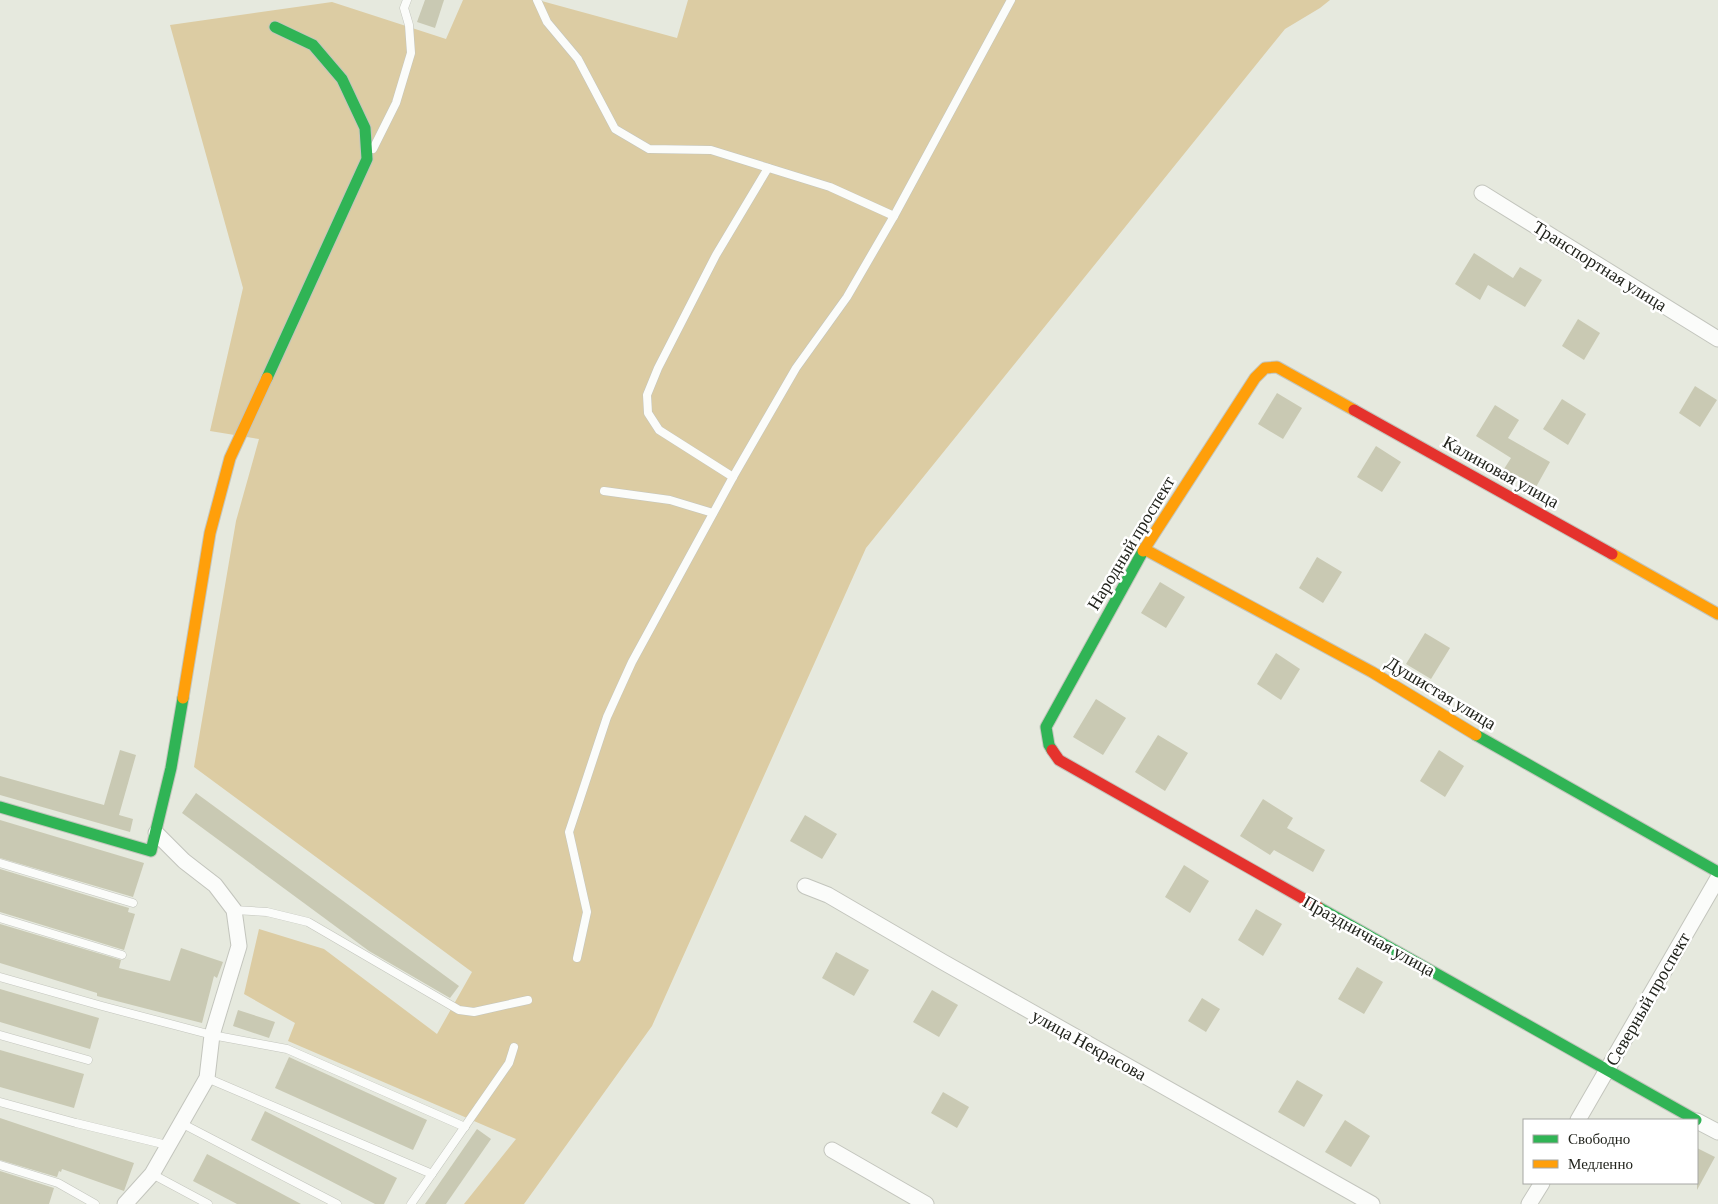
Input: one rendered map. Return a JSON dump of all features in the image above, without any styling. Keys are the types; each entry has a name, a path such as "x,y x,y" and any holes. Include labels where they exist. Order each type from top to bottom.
{"street":[{"path":"0,807 151,851 174,749 210,533 230,458 367,159 365,128 342,79 312,44 275,27"},
{"name":"Транспортная улица","path":"1482,193 1718,340"},
{"name":"Калиновая улица","path":"1265,368 1277,367 1718,614"},
{"name":"Народный проспект","path":"1049,745 1046,727 1144,549 1255,378 1265,368"},
{"name":"Душистая улица","path":"1144,549 1372,672 1502,751 1718,872"},
{"name":"Праздничная улица","path":"1049,745 1059,760 1145,810 1694,1119"},
{"path":"125,1204 152,1174 207,1078 212,1035 239,946 234,910 215,885 184,861 156,833"},
{"name":"Северный проспект","path":"1579,1119 1718,878"},
{"name":"улица Некрасова","path":"805,886 828,895 1372,1204"},
{"name":"Праздничная улица","path":"1698,1121 1718,1132"},
{"path":"832,1150 926,1204"},
{"path":"1529,1204 1541,1184"}],"lane":[{"path":"367,159 396,103 411,54 409,25 404,8 407,0"},
{"path":"536,0 547,22 578,59 615,129 649,149 712,150 830,187 894,216"},
{"path":"577,958 588,912 569,832 607,717 632,662 732,477 796,368 847,297 894,216 1011,0"},
{"path":"732,477 660,430 648,413 647,396 658,368 716,255 768,168"},
{"path":"604,490 670,500 713,513"},
{"path":"0,863 133,903"},
{"path":"234,910 267,912 308,922 459,1010 474,1012 528,1000"},
{"path":"0,918 122,955"},
{"path":"0,977 212,1035 287,1050 465,1127"},
{"path":"0,1035 88,1060"},
{"path":"411,1204 509,1063 514,1047"},
{"path":"207,1078 432,1174"},
{"path":"0,1102 167,1145"},
{"path":"181,1122 337,1204"},
{"path":"0,1165 58,1183 96,1204"},
{"path":"152,1174 208,1204"}],"shaded area":[{"path":"463,0 538,0 677,38 688,0 1330,0 1285,29 866,548 652,1026 524,1204 464,1204 516,1139 288,1041 295,1023 244,994 259,929 324,949 437,1034 472,972 194,767 236,521 259,439 210,431 243,288 170,25 332,2 446,39"}],"building":[{"path":"425,0 444,0 435,28 417,22"},
{"path":"1474,253 1513,278 1520,267 1542,280 1525,307 1488,285 1480,300 1455,284"},
{"path":"1578,319 1600,333 1584,360 1562,346"},
{"path":"1695,386 1717,400 1700,427 1679,413"},
{"path":"1277,393 1302,408 1283,439 1258,424"},
{"path":"1562,399 1586,414 1568,445 1543,429"},
{"path":"1495,405 1519,420 1508,438 1550,462 1536,487 1504,469 1511,458 1476,436"},
{"path":"1376,446 1401,462 1382,492 1357,477"},
{"path":"1317,557 1342,572 1323,603 1299,588"},
{"path":"1160,582 1185,597 1166,628 1141,613"},
{"path":"1425,633 1450,648 1431,679 1406,664"},
{"path":"1276,653 1300,669 1281,700 1257,684"},
{"path":"1096,699 1126,718 1103,755 1073,737"},
{"path":"1158,735 1188,753 1165,791 1135,772"},
{"path":"120,750 136,755 119,815 133,819 130,832 0,795 0,776 104,805"},
{"path":"1439,750 1464,766 1445,797 1420,781"},
{"path":"196,793 459,986 450,998 369,951 182,813"},
{"path":"1263,799 1293,818 1287,828 1325,850 1313,872 1274,850 1270,855 1240,836"},
{"path":"805,815 837,834 822,859 790,841"},
{"path":"0,820 144,863 133,897 0,858"},
{"path":"1184,865 1209,881 1190,913 1165,897"},
{"path":"0,869 129,908 128,912 135,914 124,950 0,912"},
{"path":"1256,909 1282,924 1263,956 1238,940"},
{"path":"0,924 121,960 119,968 170,981 181,948 223,962 217,978 214,976 202,1023 97,996 97,993 0,963"},
{"path":"836,952 869,970 854,996 822,978"},
{"path":"1357,967 1383,982 1364,1014 1338,999"},
{"path":"0,989 99,1018 90,1049 0,1022"},
{"path":"932,990 958,1005 939,1037 913,1022"},
{"path":"1202,998 1220,1009 1206,1032 1188,1021"},
{"path":"238,1010 275,1022 269,1038 233,1026"},
{"path":"0,1050 84,1074 74,1108 0,1087"},
{"path":"289,1057 427,1120 413,1150 275,1088"},
{"path":"1297,1080 1323,1095 1304,1127 1278,1112"},
{"path":"943,1092 969,1107 957,1128 931,1113"},
{"path":"265,1111 397,1178 384,1204 375,1204 251,1140"},
{"path":"0,1118 134,1163 124,1191 62,1169 57,1177 0,1160"},
{"path":"1345,1120 1370,1136 1351,1167 1325,1152"},
{"path":"477,1129 491,1139 446,1204 425,1204"},
{"path":"1698,1148 1715,1157 1697,1190 1698,1184"},
{"path":"207,1154 301,1204 237,1204 193,1181"},
{"path":"0,1171 54,1188 49,1204 0,1204"}],"traffic: fast":[{"path":"267,378 367,159 365,128 342,79 313,45 275,27"},
{"path":"1052,750 1049,745 1046,727 1143,551"},
{"path":"0,807 151,851 171,768 183,698"},
{"path":"1476,735 1718,872"},
{"path":"1318,907 1694,1119"}],"traffic: slow":[{"path":"1143,551 1255,378 1265,368 1277,367 1354,410"},
{"path":"183,698 210,533 230,458 267,378"},
{"path":"1144,549 1372,672 1476,735"},
{"path":"1612,554 1718,614"}],"traffic: jam":[{"path":"1354,410 1612,554"},
{"path":"1052,750 1059,760 1318,907"}]}
